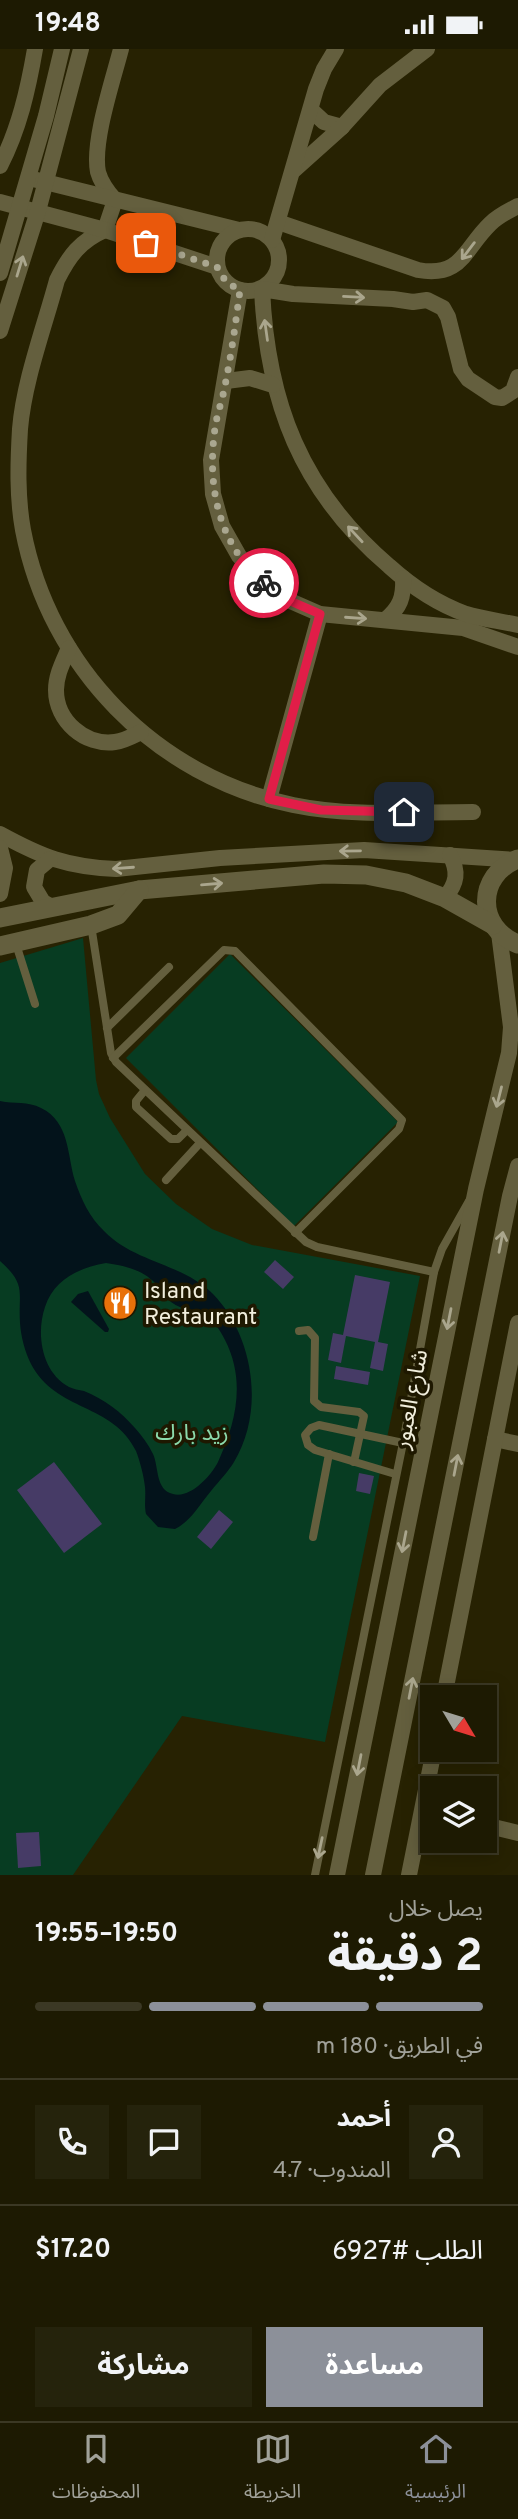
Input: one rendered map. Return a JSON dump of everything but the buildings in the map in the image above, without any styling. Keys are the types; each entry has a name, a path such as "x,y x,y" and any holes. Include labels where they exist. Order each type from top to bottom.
{"street":[{"path":"0,166 13,140 29,84 34,49"},
{"path":"0,273 7,227 20,206 29,177 62,49"},
{"path":"0,331 38,211 81,49"},
{"path":"115,199 102,182 97,151 121,49"},
{"path":"272,240 324,69 336,49"},
{"path":"292,172 342,127 380,85 427,49"},
{"path":"311,110 324,123 342,127"},
{"path":"29,177 239,230 261,231 277,248 278,267 275,276 262,289"},
{"path":"115,199 106,230 78,247 65,263 57,280 24,400 20,426 19,492 24,531 47,606 69,648 97,689 141,732 200,771 233,787 269,799 321,810 472,812"},
{"path":"0,202 106,230 217,267"},
{"path":"278,222 418,270 439,272 458,263 491,222 518,206"},
{"path":"7,227 31,233"},
{"path":"239,230 230,234 219,248 217,267 226,282 240,290 262,289 293,294 413,302 428,300 443,308 448,317 461,369 468,379 495,397 502,398 513,391 518,377"},
{"path":"413,302 418,270"},
{"path":"262,289 273,386 296,449 331,507 372,552 402,578 464,621 518,647"},
{"path":"240,290 211,460 213,494 222,526 239,556 261,581 288,600 320,614 385,620 518,625"},
{"path":"226,381 250,378 273,386"},
{"path":"385,620 401,602 404,590 402,578"},
{"path":"269,799 320,614"},
{"path":"69,648 58,676 56,691 58,706 65,720 82,735 103,743 118,742 141,732"},
{"path":"0,834 50,859 72,865 116,869 220,858 321,852 396,851 517,860"},
{"path":"0,848 5,868 0,894"},
{"path":"445,898 453,889 456,877 455,865 450,855"},
{"path":"50,859 37,870 34,887 43,902 50,906"},
{"path":"496,929 486,907 489,887 499,870 517,860"},
{"path":"0,918 139,890 324,874 366,875 406,883 445,898 518,944"},
{"path":"7,943 91,925 118,915 139,890"},
{"name":"شارع العبور","path":"337,1875 475,1189 509,1053 513,1000 496,929"},
{"path":"373,1875 504,1223 518,1166"},
{"path":"446,1685 518,1323"},
{"path":"495,1439 518,1444"},
{"path":"497,1828 518,1833"},
{"path":"409,1875 420,1836"}],"lane":[{"path":"91,925 113,1058 306,1242 317,1247 434,1272"},
{"path":"7,943 35,1004"},
{"path":"113,1058 224,950 235,951 402,1121 399,1129 295,1233"},
{"path":"107,1028 169,967"},
{"path":"145,1090 136,1101 136,1107 174,1140 187,1130"},
{"path":"166,1180 200,1143"},
{"path":"315,1875 403,1443 434,1272 442,1249 475,1189"},
{"path":"299,1331 311,1332 315,1338 314,1401 321,1407 362,1414 365,1419 354,1462"},
{"path":"395,1473 315,1450 307,1445 305,1435 310,1428 319,1425 403,1443"},
{"path":"313,1537 329,1454"}],"green space":[{"name":"زيد بارك","path":"83,938 99,1094 110,1118 145,1174 176,1204 212,1229 252,1245 420,1276 325,1742 182,1716 73,1875 0,1875 0,963"},
{"path":"230,954 398,1122 294,1226 126,1058"}],"shaded area":[{"path":"0,1101 31,1104 50,1114 62,1130 80,1195 99,1226 116,1242 187,1276 213,1294 227,1311 246,1352 252,1398 244,1442 229,1469 181,1526 175,1529 158,1527 146,1514 142,1469 136,1451 126,1435 99,1415 55,1391 42,1380 31,1364 21,1334 18,1283 0,1261","holes":["106,1263 141,1272 153,1281 171,1302 209,1319 220,1331 231,1355 237,1386 230,1432 215,1468 205,1480 186,1493 180,1495 167,1492 160,1483 153,1454 135,1428 105,1402 69,1387 60,1380 52,1372 43,1351 42,1317 49,1297 69,1276"]},
{"path":"88,1291 109,1329 108,1332 71,1302 78,1294"}],"way so far":[{"path":"146,243 217,267 226,282 240,290 226,381 216,421 211,460 213,494 222,526 239,556 264,583"}],"place":[{"name":"Island Restaurant","path":"120,1303"}],"route":[{"path":"264,583 288,600 320,614 269,799 321,810 404,812"}]}
